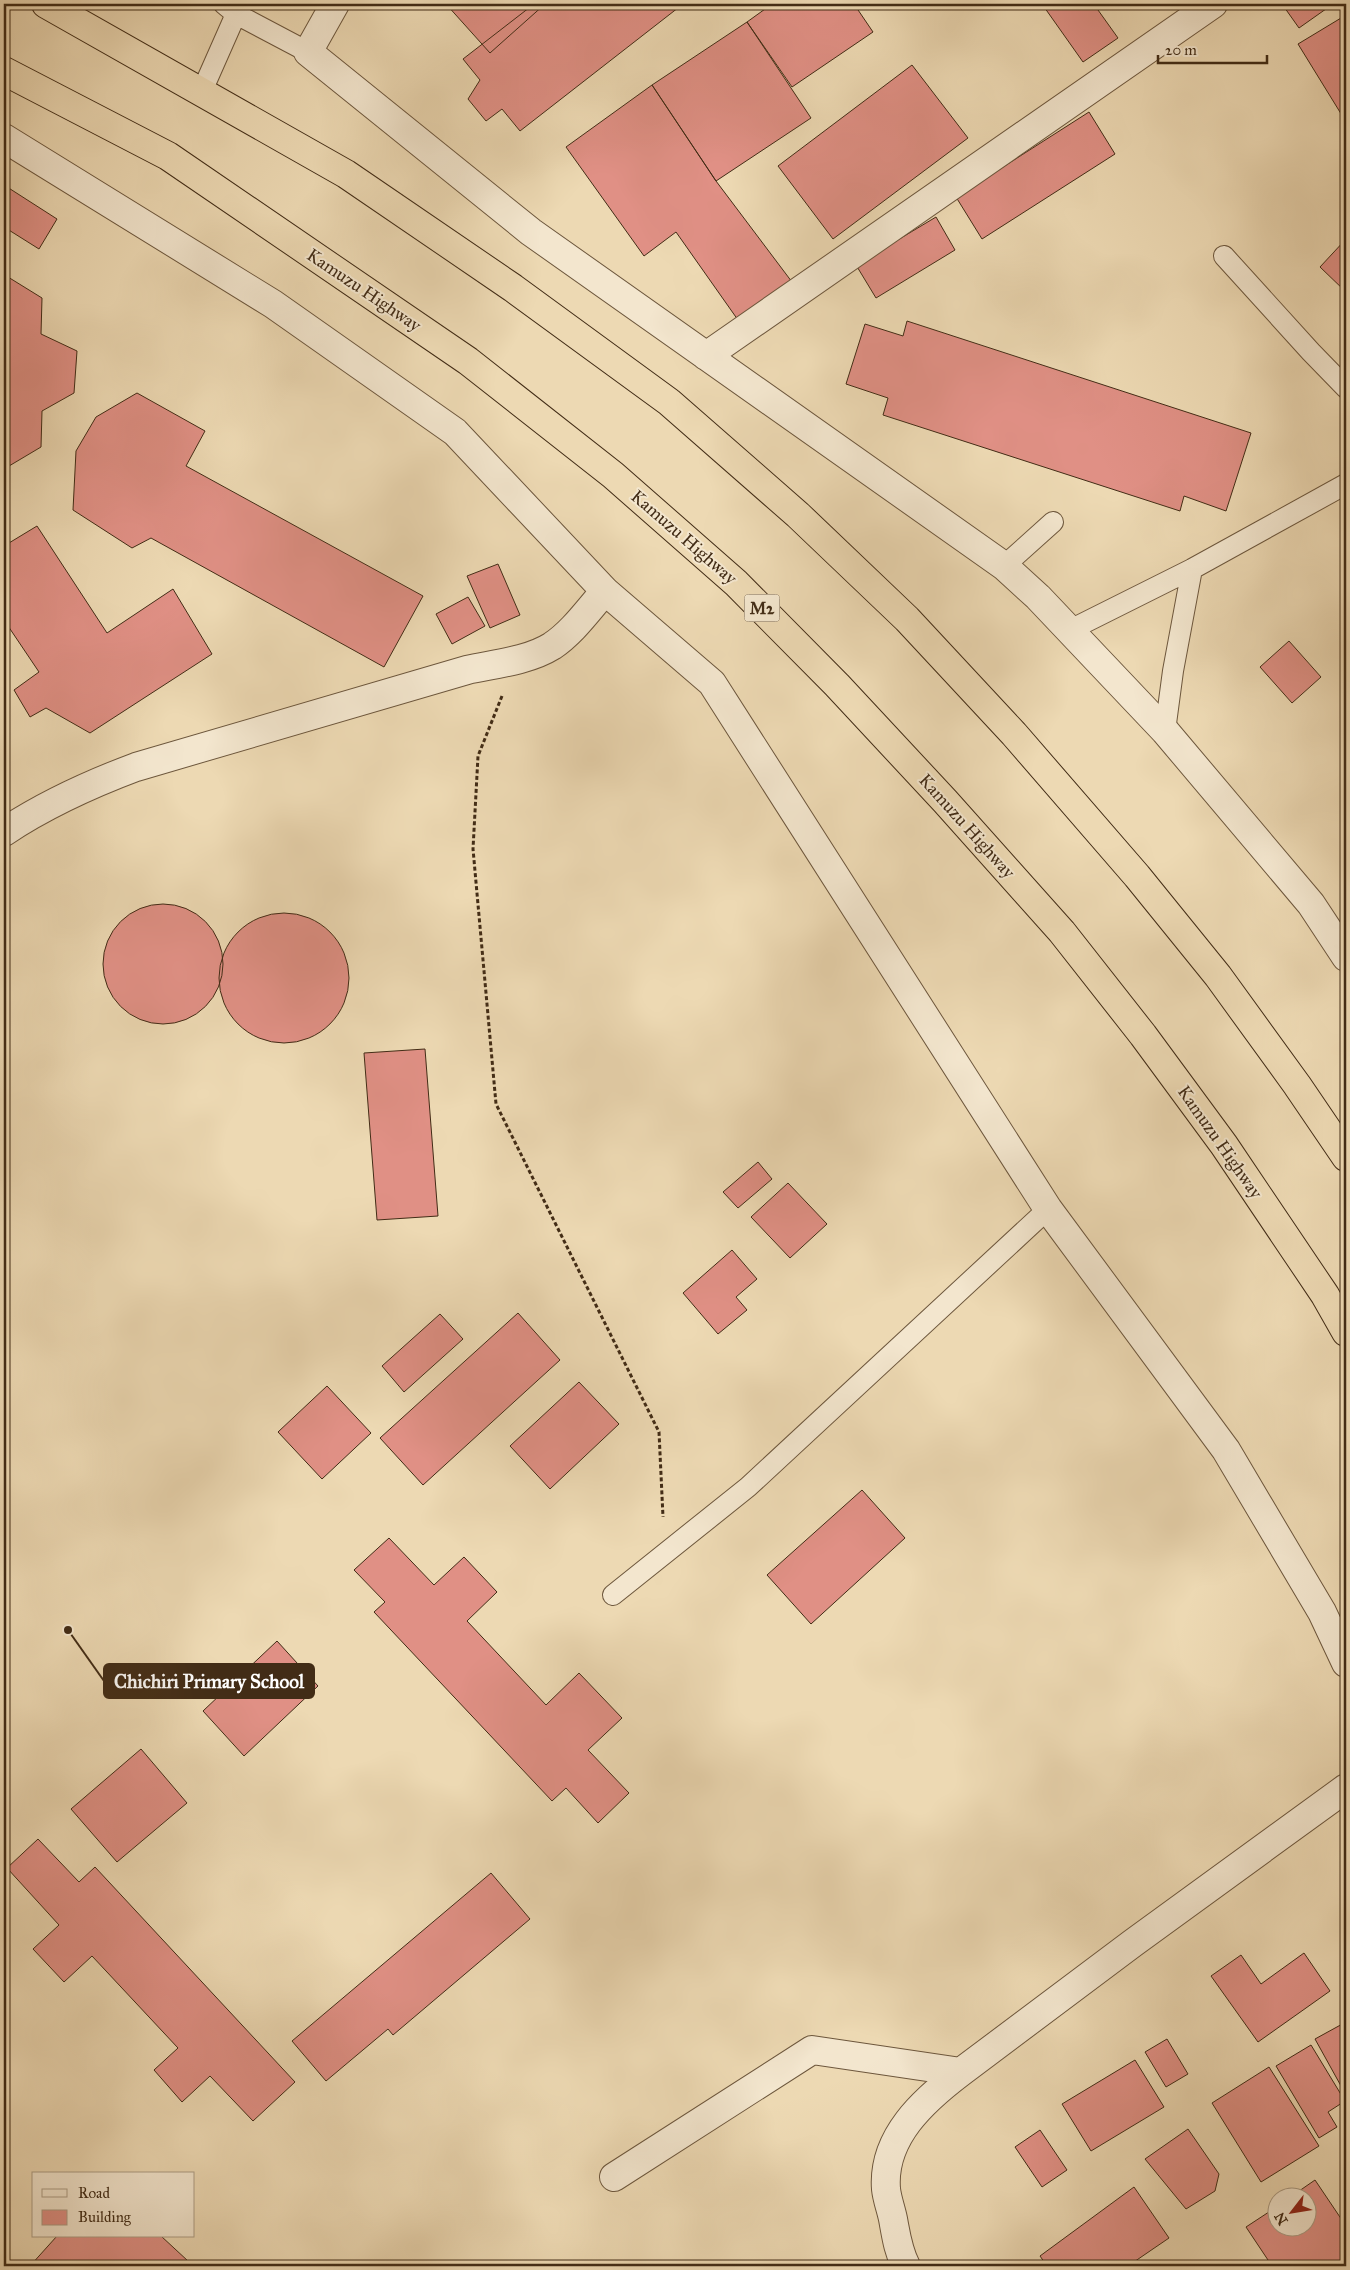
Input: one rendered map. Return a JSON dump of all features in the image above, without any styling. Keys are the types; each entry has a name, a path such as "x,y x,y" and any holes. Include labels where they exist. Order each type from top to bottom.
{"highway":[{"path":"46,4 346,174 513,288 669,402 798,514 934,648 1014,734 1137,876 1218,976 1297,1085 1346,1157"},
{"name":"Kamuzu Highway","path":"4,71 168,156 468,362 613,475 736,583 837,684 945,800 1062,932 1143,1035 1224,1145 1325,1295 1346,1332"}],"street":[{"path":"335,4 308,52 530,232 1004,566 1038,597 1165,732 1311,904 1346,957"},
{"path":"706,356 1208,5"},
{"path":"4,138 273,304 455,432 605,591 712,683 1048,1209 1226,1450 1322,1612 1346,1663"},
{"path":"4,832 30,815 83,787 136,767 550,647 562,638 605,591"},
{"path":"906,2266 900,2254 886,2188 888,2163 900,2134 913,2113 935,2092 961,2072 1133,1943 1346,1788"},
{"path":"614,2177 812,2050 961,2072"}],"lane":[{"path":"202,91 230,9 308,52"},
{"path":"1224,256 1346,388"},
{"path":"1068,631 1192,569 1346,484"},
{"path":"1004,566 1053,522"},
{"path":"1165,732 1172,670 1192,569"},
{"path":"613,1595 748,1487 1048,1209"}],"path":[{"path":"517,658 478,756 473,849 496,1104 659,1432 665,1553"}],"building":[{"path":"446,4 545,4 490,53"},
{"path":"534,4 683,4 520,131 502,109 486,121 468,99 480,80 463,59"},
{"path":"772,4 854,4 873,32 792,87 747,22"},
{"path":"1042,4 1107,4 1098,10 1118,38 1083,62"},
{"path":"1282,4 1333,4 1299,28"},
{"path":"1346,15 1346,115 1343,117 1298,44"},
{"path":"747,22 811,118 716,181 652,85"},
{"path":"912,65 968,138 833,239 778,166"},
{"path":"652,85 716,181 792,282 738,320 676,232 644,256 566,147"},
{"path":"1089,112 1115,154 982,239 956,197"},
{"path":"4,185 57,219 39,249 4,227"},
{"path":"936,217 955,250 876,298 856,265"},
{"path":"1346,239 1346,292 1320,267"},
{"path":"8,277 42,298 41,334 77,351 74,393 42,411 41,447 4,469 4,279"},
{"path":"907,321 1251,433 1226,511 1184,496 1180,511 883,415 888,398 846,384 865,324 903,336"},
{"path":"137,393 205,431 186,466 423,596 384,667 151,538 132,548 73,510 76,451 96,417"},
{"path":"37,526 107,633 173,589 212,654 90,733 46,708 30,717 14,690 39,672 4,620 4,546"},
{"path":"498,564 520,615 490,628 467,576"},
{"path":"468,597 485,626 452,644 436,614"},
{"path":"1289,641 1321,677 1292,703 1260,667"},
{"path":"163,904 186,908 206,921 219,941 223,964 219,987 206,1007 186,1020 163,1024 140,1020 120,1007 107,987 103,964 107,941 120,921 140,908"},
{"path":"284,913 297,914 309,918 330,932 344,953 348,965 348,991 344,1003 330,1024 309,1038 297,1042 284,1043 271,1042 259,1038 238,1024 224,1003 220,991 219,978 220,965 224,953 238,932 259,918 271,914"},
{"path":"425,1049 438,1216 377,1220 364,1053"},
{"path":"758,1162 772,1179 738,1208 723,1192"},
{"path":"788,1183 827,1224 790,1258 751,1217"},
{"path":"732,1250 757,1279 736,1297 747,1310 718,1334 683,1293"},
{"path":"518,1313 560,1360 423,1485 380,1438"},
{"path":"440,1314 463,1339 404,1392 382,1366"},
{"path":"579,1382 619,1424 550,1489 510,1446"},
{"path":"327,1386 371,1433 322,1479 278,1432"},
{"path":"862,1490 905,1538 811,1624 767,1575"},
{"path":"389,1538 434,1585 464,1557 497,1592 467,1621 546,1705 579,1673 622,1718 588,1750 629,1793 598,1823 566,1788 552,1801 374,1612 385,1602 354,1570"},
{"path":"277,1641 318,1686 244,1756 203,1711"},
{"path":"141,1749 187,1803 117,1862 71,1809"},
{"path":"38,1839 79,1882 95,1867 295,2082 253,2121 210,2076 182,2102 154,2070 178,2048 92,1956 64,1982 33,1949 59,1925 7,1868"},
{"path":"491,1873 530,1919 393,2035 388,2029 326,2081 292,2041"},
{"path":"1304,1953 1330,1991 1258,2042 1211,1976 1241,1955 1261,1984"},
{"path":"1346,2022 1346,2095 1315,2039"},
{"path":"1167,2039 1188,2074 1166,2087 1145,2052"},
{"path":"1311,2045 1345,2101 1328,2112 1337,2127 1319,2138 1276,2066"},
{"path":"1135,2060 1164,2107 1091,2151 1062,2104"},
{"path":"1269,2067 1319,2146 1261,2182 1212,2103"},
{"path":"1188,2129 1219,2174 1215,2191 1186,2209 1145,2159"},
{"path":"1040,2130 1067,2170 1042,2187 1015,2147"},
{"path":"1315,2180 1346,2226 1346,2266 1272,2266 1246,2227 1268,2213 1268,2238 1318,2238 1318,2188 1303,2188"},
{"path":"1134,2187 1169,2238 1128,2266 1047,2266 1040,2256"},
{"path":"55,2238 163,2238 188,2261 184,2266 30,2266"}],"place":[{"name":"Chichiri Primary School","path":"68,1630"}]}
